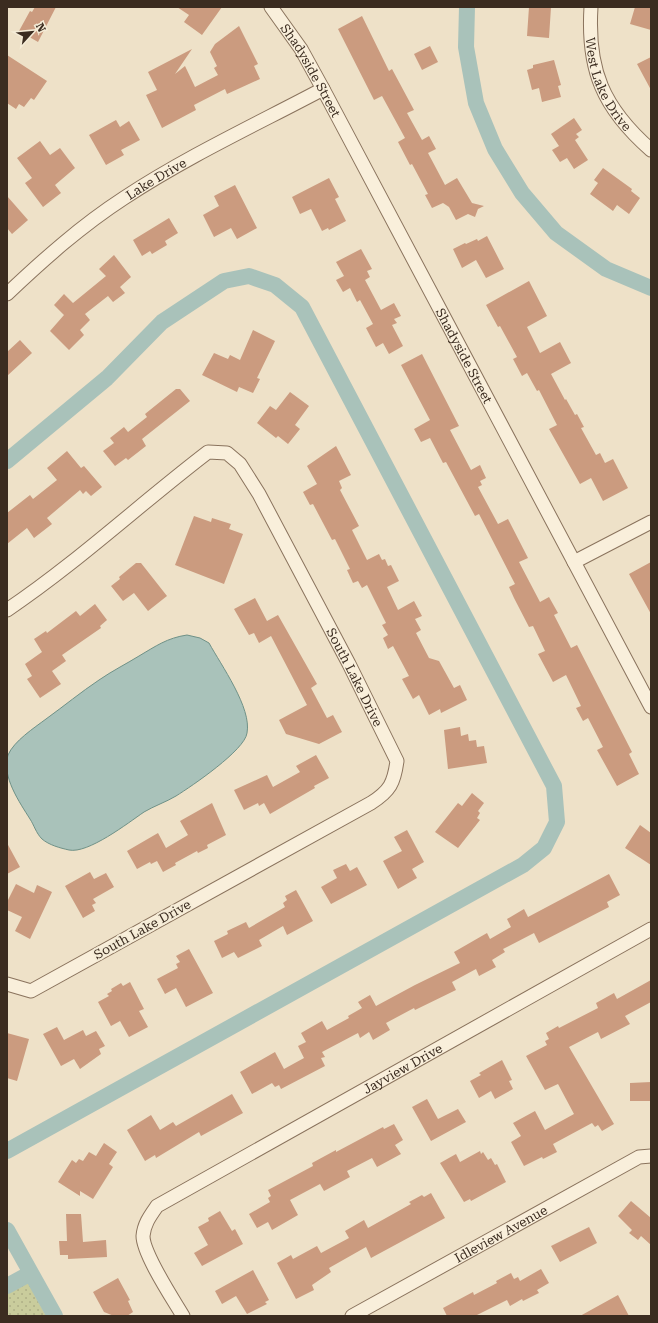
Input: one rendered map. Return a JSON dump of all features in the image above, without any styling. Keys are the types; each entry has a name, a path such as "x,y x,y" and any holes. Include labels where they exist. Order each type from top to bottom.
{"street":[{"name":"Shadyside Street","path":"271,7 298,44 323,89 651,707"},
{"name":"West Lake Drive","path":"591,7 590,33 592,61 603,90 620,118 651,150"},
{"name":"Lake Drive","path":"7,294 42,261 91,221 124,198 164,174 323,89"},
{"name":"South Lake Drive","path":"7,610 92,547 165,484 208,452 227,453 240,464 259,494 349,664 397,761 395,778 386,793 381,796 31,991 7,984"},
{"path":"574,562 651,522"},
{"name":"Jayview Drive","path":"183,1316 148,1254 143,1237 146,1220 155,1209 651,929"},
{"name":"Idleview Avenue","path":"352,1316 639,1157 651,1156"}],"green space":[{"path":"24,1275 46,1316 7,1316 7,1284"}],"water":[{"path":"187,635 200,638 209,643 228,675 245,711 247,733 244,740 228,758 194,784 172,798 144,812 97,843 77,850 69,850 55,846 42,839 17,797 9,780 7,763 8,755 11,750 19,740 30,731 104,677 162,643 173,638"}],"building":[{"path":"35,7 56,7 38,42 19,31 30,11 32,12"},
{"path":"177,7 222,7 202,35 184,22 189,15"},
{"path":"529,7 551,7 549,38 527,36"},
{"path":"635,7 651,7 651,30 630,24"},
{"path":"362,16 389,71 392,69 414,110 407,113 422,140 429,136 436,149 428,153 445,185 457,178 472,203 484,206 478,209 475,217 468,214 456,220 449,207 443,203 432,208 425,195 428,194 398,142 405,138 382,96 374,100 338,29"},
{"path":"239,26 258,64 254,66 260,79 227,94 225,89 194,105 196,110 162,128 146,95 157,90 148,72 192,49 175,74 185,66 195,87 218,75 214,68 217,66 210,52 215,44"},
{"path":"430,46 438,62 422,70 414,54"},
{"path":"7,55 47,81 34,100 31,98 24,107 19,104 16,109 7,103"},
{"path":"651,57 651,90 637,64"},
{"path":"554,60 561,85 558,86 561,97 542,102 539,88 532,90 527,70 533,68 533,65"},
{"path":"574,118 582,130 576,134 579,137 575,140 588,160 574,169 567,158 560,162 552,150 559,146 551,134"},
{"path":"116,120 120,127 129,121 140,140 121,150 124,155 106,165 89,135"},
{"path":"40,141 50,155 60,148 75,168 55,185 61,193 43,207 25,183 32,178 17,158"},
{"path":"603,168 632,189 631,191 640,198 629,214 617,205 613,211 590,194 598,183 594,180"},
{"path":"329,178 339,197 335,199 346,221 329,230 328,228 322,231 311,209 300,214 292,197"},
{"path":"235,185 257,228 237,239 231,228 214,237 203,215 219,206 214,196"},
{"path":"7,196 28,220 12,234 7,228"},
{"path":"169,218 178,233 165,241 167,245 152,254 150,251 142,256 133,240"},
{"path":"487,236 504,269 486,278 476,260 462,268 453,249 477,239 478,241"},
{"path":"361,249 372,269 367,271 370,277 365,280 381,310 394,303 401,316 394,319 397,323 392,325 403,346 389,354 383,343 376,347 366,328 373,324 360,300 357,302 350,288 343,292 336,280 344,276 336,262"},
{"path":"114,255 131,277 120,287 125,293 113,302 108,296 85,314 90,320 80,330 84,335 69,350 50,331 64,315 54,305 64,294 73,303 106,276 99,269"},
{"path":"529,281 547,316 527,327 540,353 560,342 571,363 551,374 565,400 566,399 575,415 577,414 584,427 581,428 596,455 600,453 605,463 613,459 628,488 603,501 591,478 580,484 549,429 557,425 539,390 537,391 527,373 522,376 513,359 517,357 500,326 498,327 486,305"},
{"path":"253,330 275,341 257,378 260,379 253,393 239,387 237,392 202,375 214,353 228,359 230,355 240,360"},
{"path":"20,340 32,353 7,376 7,352"},
{"path":"422,354 459,426 450,430 471,470 480,465 486,478 480,481 482,485 478,487 498,524 508,519 528,558 519,562 540,602 549,597 558,613 554,615 571,648 577,645 632,752 629,754 639,774 617,786 597,750 603,747 588,718 583,721 576,708 581,706 566,675 553,682 538,654 545,651 533,626 529,627 514,598 509,587 515,584 479,514 475,516 446,462 443,463 430,438 421,442 414,429 430,420 401,365"},
{"path":"176,389 180,389 190,401 142,439 146,446 128,460 126,458 115,466 103,451 114,443 110,438 124,427 128,432 147,417 145,414"},
{"path":"290,392 309,406 295,425 300,429 288,444 278,436 276,438 257,423 270,406 276,410"},
{"path":"336,446 351,475 339,481 342,488 340,490 359,526 352,530 367,560 379,554 382,560 385,559 388,566 391,565 399,581 387,587 398,610 414,601 422,616 415,619 421,630 416,633 429,658 439,661 454,688 460,685 467,700 441,713 440,709 429,715 419,695 413,699 402,679 409,676 393,646 388,649 383,638 388,635 382,625 386,623 367,585 362,588 358,581 353,583 347,570 350,569 335,539 332,540 313,504 310,505 303,492 317,484 307,466"},
{"path":"67,451 81,468 84,466 102,487 91,496 86,491 83,494 80,490 47,518 52,524 34,538 27,528 7,544 7,513 30,495 33,499 57,480 47,468"},
{"path":"194,516 211,522 212,518 231,524 229,529 243,534 224,584 175,565"},
{"path":"651,562 651,614 629,574"},
{"path":"136,563 141,563 167,596 148,611 134,593 123,601 111,586 120,579 119,577"},
{"path":"255,598 267,621 278,615 317,684 311,688 327,718 333,715 342,732 319,744 286,734 279,720 307,705 271,636 259,643 254,633 249,635 234,609"},
{"path":"95,604 107,620 100,626 101,628 62,655 66,661 52,671 61,684 40,698 27,679 32,676 25,664 42,652 34,639 46,631 47,633 76,611 80,616"},
{"path":"460,727 461,736 468,734 469,741 476,740 477,747 484,746 487,763 448,769 444,730"},
{"path":"316,755 329,778 314,786 315,788 270,814 264,803 259,806 258,803 244,810 234,790 267,775 273,787 300,772 296,766"},
{"path":"472,793 484,803 478,811 480,813 477,818 480,820 458,848 435,832 458,803 462,806"},
{"path":"212,803 226,835 207,845 208,848 198,853 197,851 175,863 176,865 163,872 157,861 151,864 150,862 137,869 127,851 158,833 166,848 188,835 180,821"},
{"path":"640,825 651,833 651,865 625,848"},
{"path":"407,830 424,862 412,869 417,878 398,889 383,861 402,851 394,837"},
{"path":"7,843 20,867 7,874"},
{"path":"346,864 350,871 357,867 367,885 331,904 321,887 337,878 333,870"},
{"path":"90,872 94,879 106,873 114,887 93,899 96,903 92,905 95,911 83,918 65,886"},
{"path":"609,874 620,895 607,902 609,907 539,943 534,933 503,949 505,952 492,960 496,967 479,976 476,969 452,982 456,990 415,1010 414,1008 386,1023 390,1030 373,1040 369,1032 360,1038 358,1033 322,1052 325,1057 321,1058 325,1066 281,1089 279,1085 275,1087 272,1083 252,1094 240,1072 275,1052 284,1069 304,1058 298,1046 306,1042 301,1033 322,1021 327,1030 349,1018 348,1016 362,1008 358,1002 370,995 376,1006 460,963 454,952 487,933 490,939 511,927 507,919 524,909 528,917"},
{"path":"16,884 34,893 37,885 52,892 30,939 15,931 22,917 7,910 7,902"},
{"path":"296,890 313,921 287,935 283,926 259,940 262,946 238,958 234,952 222,958 214,941 228,934 227,931 246,922 249,928 285,907 283,903 287,900 285,896"},
{"path":"189,949 213,993 186,1007 176,988 165,994 157,979 178,968 176,964 180,962 176,956"},
{"path":"651,980 651,1002 625,1016 630,1024 601,1039 598,1032 569,1047 614,1124 602,1131 598,1125 595,1127 592,1123 553,1144 557,1152 543,1159 542,1157 524,1166 511,1142 521,1136 513,1123 535,1111 545,1130 574,1114 558,1084 545,1090 526,1056 547,1045 545,1041 549,1039 546,1033 598,1008 596,1003 614,993 617,999"},
{"path":"130,982 144,1009 139,1011 148,1027 129,1037 120,1021 111,1026 98,1002 109,996 107,994 112,991 111,989 121,983 123,986"},
{"path":"57,1027 64,1040 83,1030 86,1036 96,1031 105,1046 99,1049 101,1054 80,1069 74,1059 61,1066 43,1034"},
{"path":"7,1033 29,1039 17,1081 7,1078"},
{"path":"502,1060 512,1080 509,1081 513,1089 495,1099 491,1091 479,1098 470,1081 481,1075 479,1073"},
{"path":"651,1082 651,1101 630,1101 630,1083"},
{"path":"232,1094 243,1113 201,1136 199,1132 156,1158 155,1155 145,1161 127,1130 151,1115 160,1130 173,1122 176,1126"},
{"path":"427,1099 438,1119 458,1109 466,1122 431,1141 412,1107"},
{"path":"394,1124 403,1140 395,1145 401,1154 377,1167 372,1158 347,1171 350,1177 324,1191 320,1184 290,1200 298,1215 272,1230 268,1222 257,1228 249,1214 270,1202 268,1198 271,1196 268,1190 313,1166 312,1163 336,1150 336,1152 383,1127 384,1129"},
{"path":"104,1143 117,1152 109,1164 113,1167 93,1199 80,1191 80,1196 58,1182 72,1160 76,1163 79,1159 83,1161 89,1152 96,1156"},
{"path":"480,1151 481,1154 483,1152 488,1160 491,1158 495,1165 497,1164 506,1182 471,1201 470,1199 464,1202 440,1163 456,1154 460,1162"},
{"path":"431,1193 445,1218 371,1258 366,1247 329,1268 331,1272 312,1285 314,1290 296,1299 277,1263 291,1255 293,1259 317,1246 321,1253 349,1238 345,1231 364,1220 368,1228 411,1204 409,1202 422,1195 424,1197"},
{"path":"631,1201 651,1218 651,1245 641,1236 638,1240 629,1233 632,1230 618,1216"},
{"path":"220,1211 232,1231 235,1229 243,1244 202,1266 194,1253 208,1245 198,1227 209,1221 208,1218"},
{"path":"66,1214 81,1214 83,1242 106,1240 107,1257 68,1259 68,1255 60,1255 59,1241 67,1241"},
{"path":"589,1227 597,1243 560,1262 551,1246"},
{"path":"541,1269 549,1283 537,1290 539,1293 523,1301 522,1299 510,1306 507,1300 475,1316 447,1316 443,1308 473,1292 474,1295 497,1283 496,1281 511,1273 514,1279 518,1277 520,1281"},
{"path":"253,1270 269,1300 265,1302 267,1304 247,1314 236,1296 222,1304 215,1291"},
{"path":"118,1278 130,1300 128,1301 133,1312 127,1316 114,1316 104,1312 93,1292"},
{"path":"618,1295 629,1316 580,1316"}],"waterway":[{"path":"467,7 466,47 476,103 495,149 522,193 556,233 606,269 651,288"},
{"path":"7,461 107,378 162,322 224,281 249,276 275,285 302,307 554,786 557,822 544,848 523,865 7,1151"},
{"path":"7,1230 55,1316"},
{"path":"7,1286 31,1273"}]}
